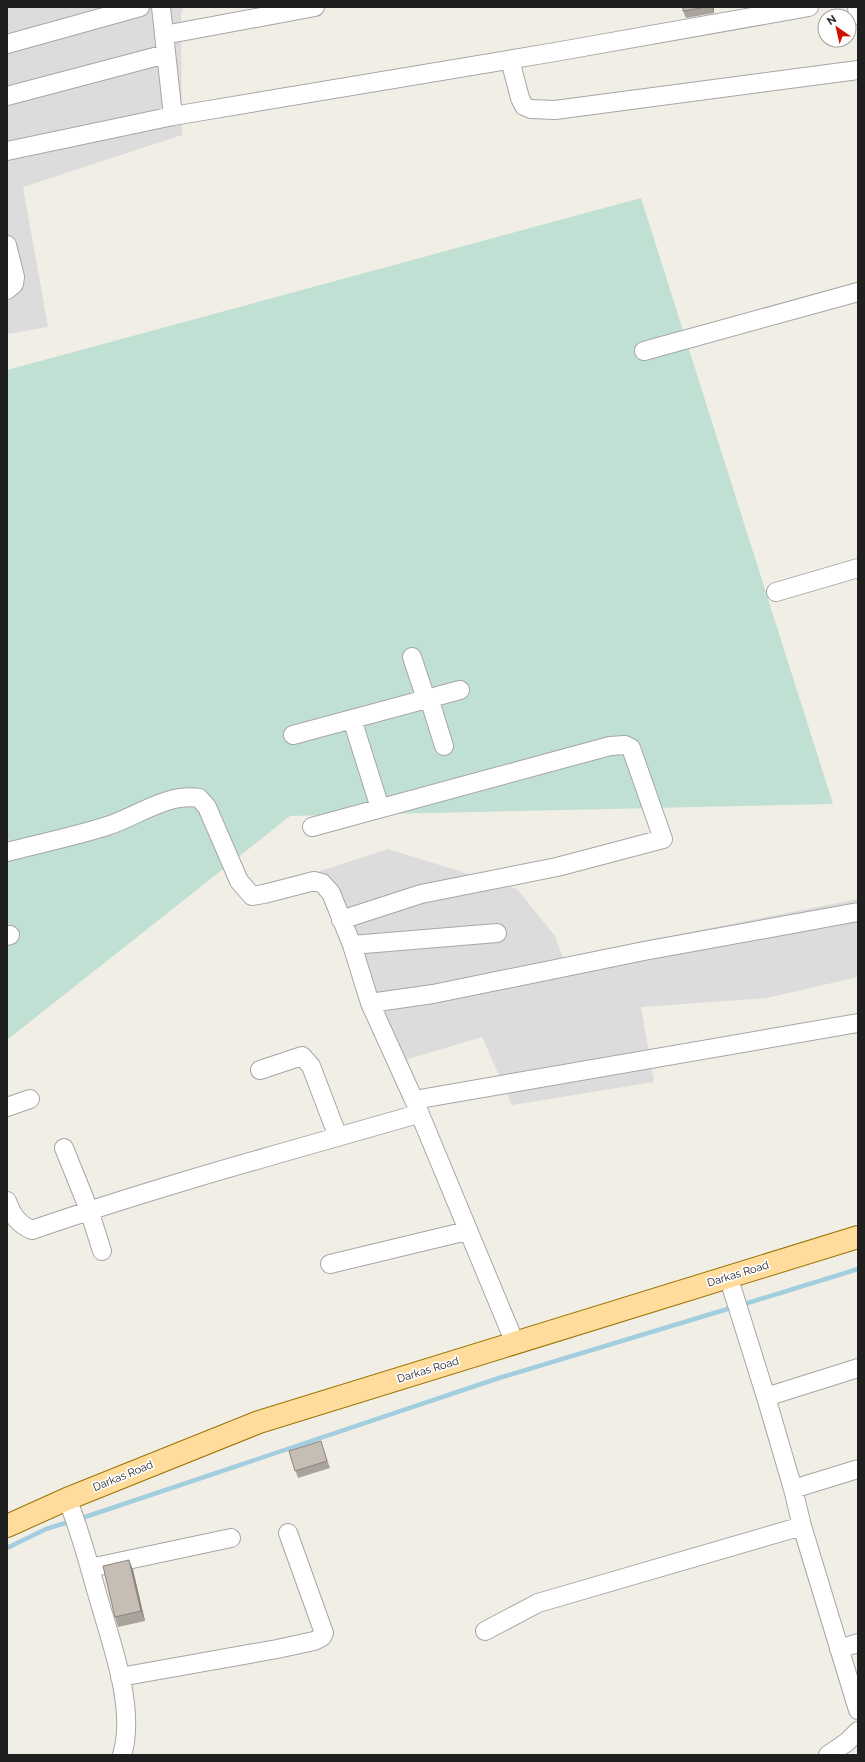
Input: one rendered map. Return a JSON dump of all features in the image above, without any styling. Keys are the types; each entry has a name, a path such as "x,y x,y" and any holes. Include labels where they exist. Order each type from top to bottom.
{"main road":[{"name":"Darkas Road","path":"7,1526 74,1515 259,1422 515,1344 734,1295 858,1238"}],"street":[{"path":"7,44 140,7"},
{"path":"161,7 173,116"},
{"path":"164,35 315,7"},
{"path":"7,151 173,116 510,60 809,7"},
{"path":"857,7 858,15"},
{"path":"7,96 166,54"},
{"path":"510,60 520,98 524,106 531,109 555,110 858,70"},
{"path":"7,245 15,277 14,284 7,290"},
{"path":"644,351 858,292"},
{"path":"776,592 858,568"},
{"path":"412,657 444,746"},
{"path":"293,735 460,690"},
{"path":"352,719 380,808"},
{"path":"312,827 610,746 625,745 631,748 663,839 557,867 421,894 341,920"},
{"path":"7,852 109,825 173,799 188,796 199,798 207,807 240,881 252,896 314,881 322,883 331,893 352,945 370,1003 416,1107 515,1344"},
{"path":"370,1003 448,991 644,951 858,912"},
{"path":"352,945 497,933"},
{"path":"7,1201 14,1216 21,1225 32,1230 89,1210 254,1160 338,1137 416,1107 858,1023"},
{"path":"260,1070 302,1056 311,1066 338,1137"},
{"path":"7,1107 30,1100"},
{"path":"64,1148 89,1210 102,1251"},
{"path":"330,1264 467,1231"},
{"path":"734,1295 766,1397 793,1489 802,1526 858,1710"},
{"path":"766,1397 858,1368"},
{"path":"793,1489 858,1469"},
{"path":"74,1515 118,1663 126,1712 126,1741 122,1755"},
{"path":"485,1631 538,1603 802,1526"},
{"path":"120,1676 277,1649 322,1637 324,1633 288,1533"},
{"path":"90,1568 231,1538"},
{"path":"839,1649 858,1643"},
{"path":"833,1754 858,1731"}],"shaded area":[{"path":"7,7 184,7 181,14 182,135 23,187 48,327 7,334"},
{"path":"388,849 517,889 555,936 565,963 639,942 858,899 858,977 767,998 641,1007 654,1082 512,1105 482,1037 398,1062 314,873"}],"green space":[{"path":"641,198 833,804 290,816 7,1040 7,370"}],"building":[{"path":"683,7 706,7 683,11"},
{"path":"321,1441 327,1461 295,1471 289,1451"},
{"path":"129,1560 141,1611 115,1617 103,1566"}],"waterway":[{"path":"741,1305 858,1269"},
{"path":"79,1519 499,1378 734,1307"},
{"path":"7,1548 46,1529 72,1521"}]}
